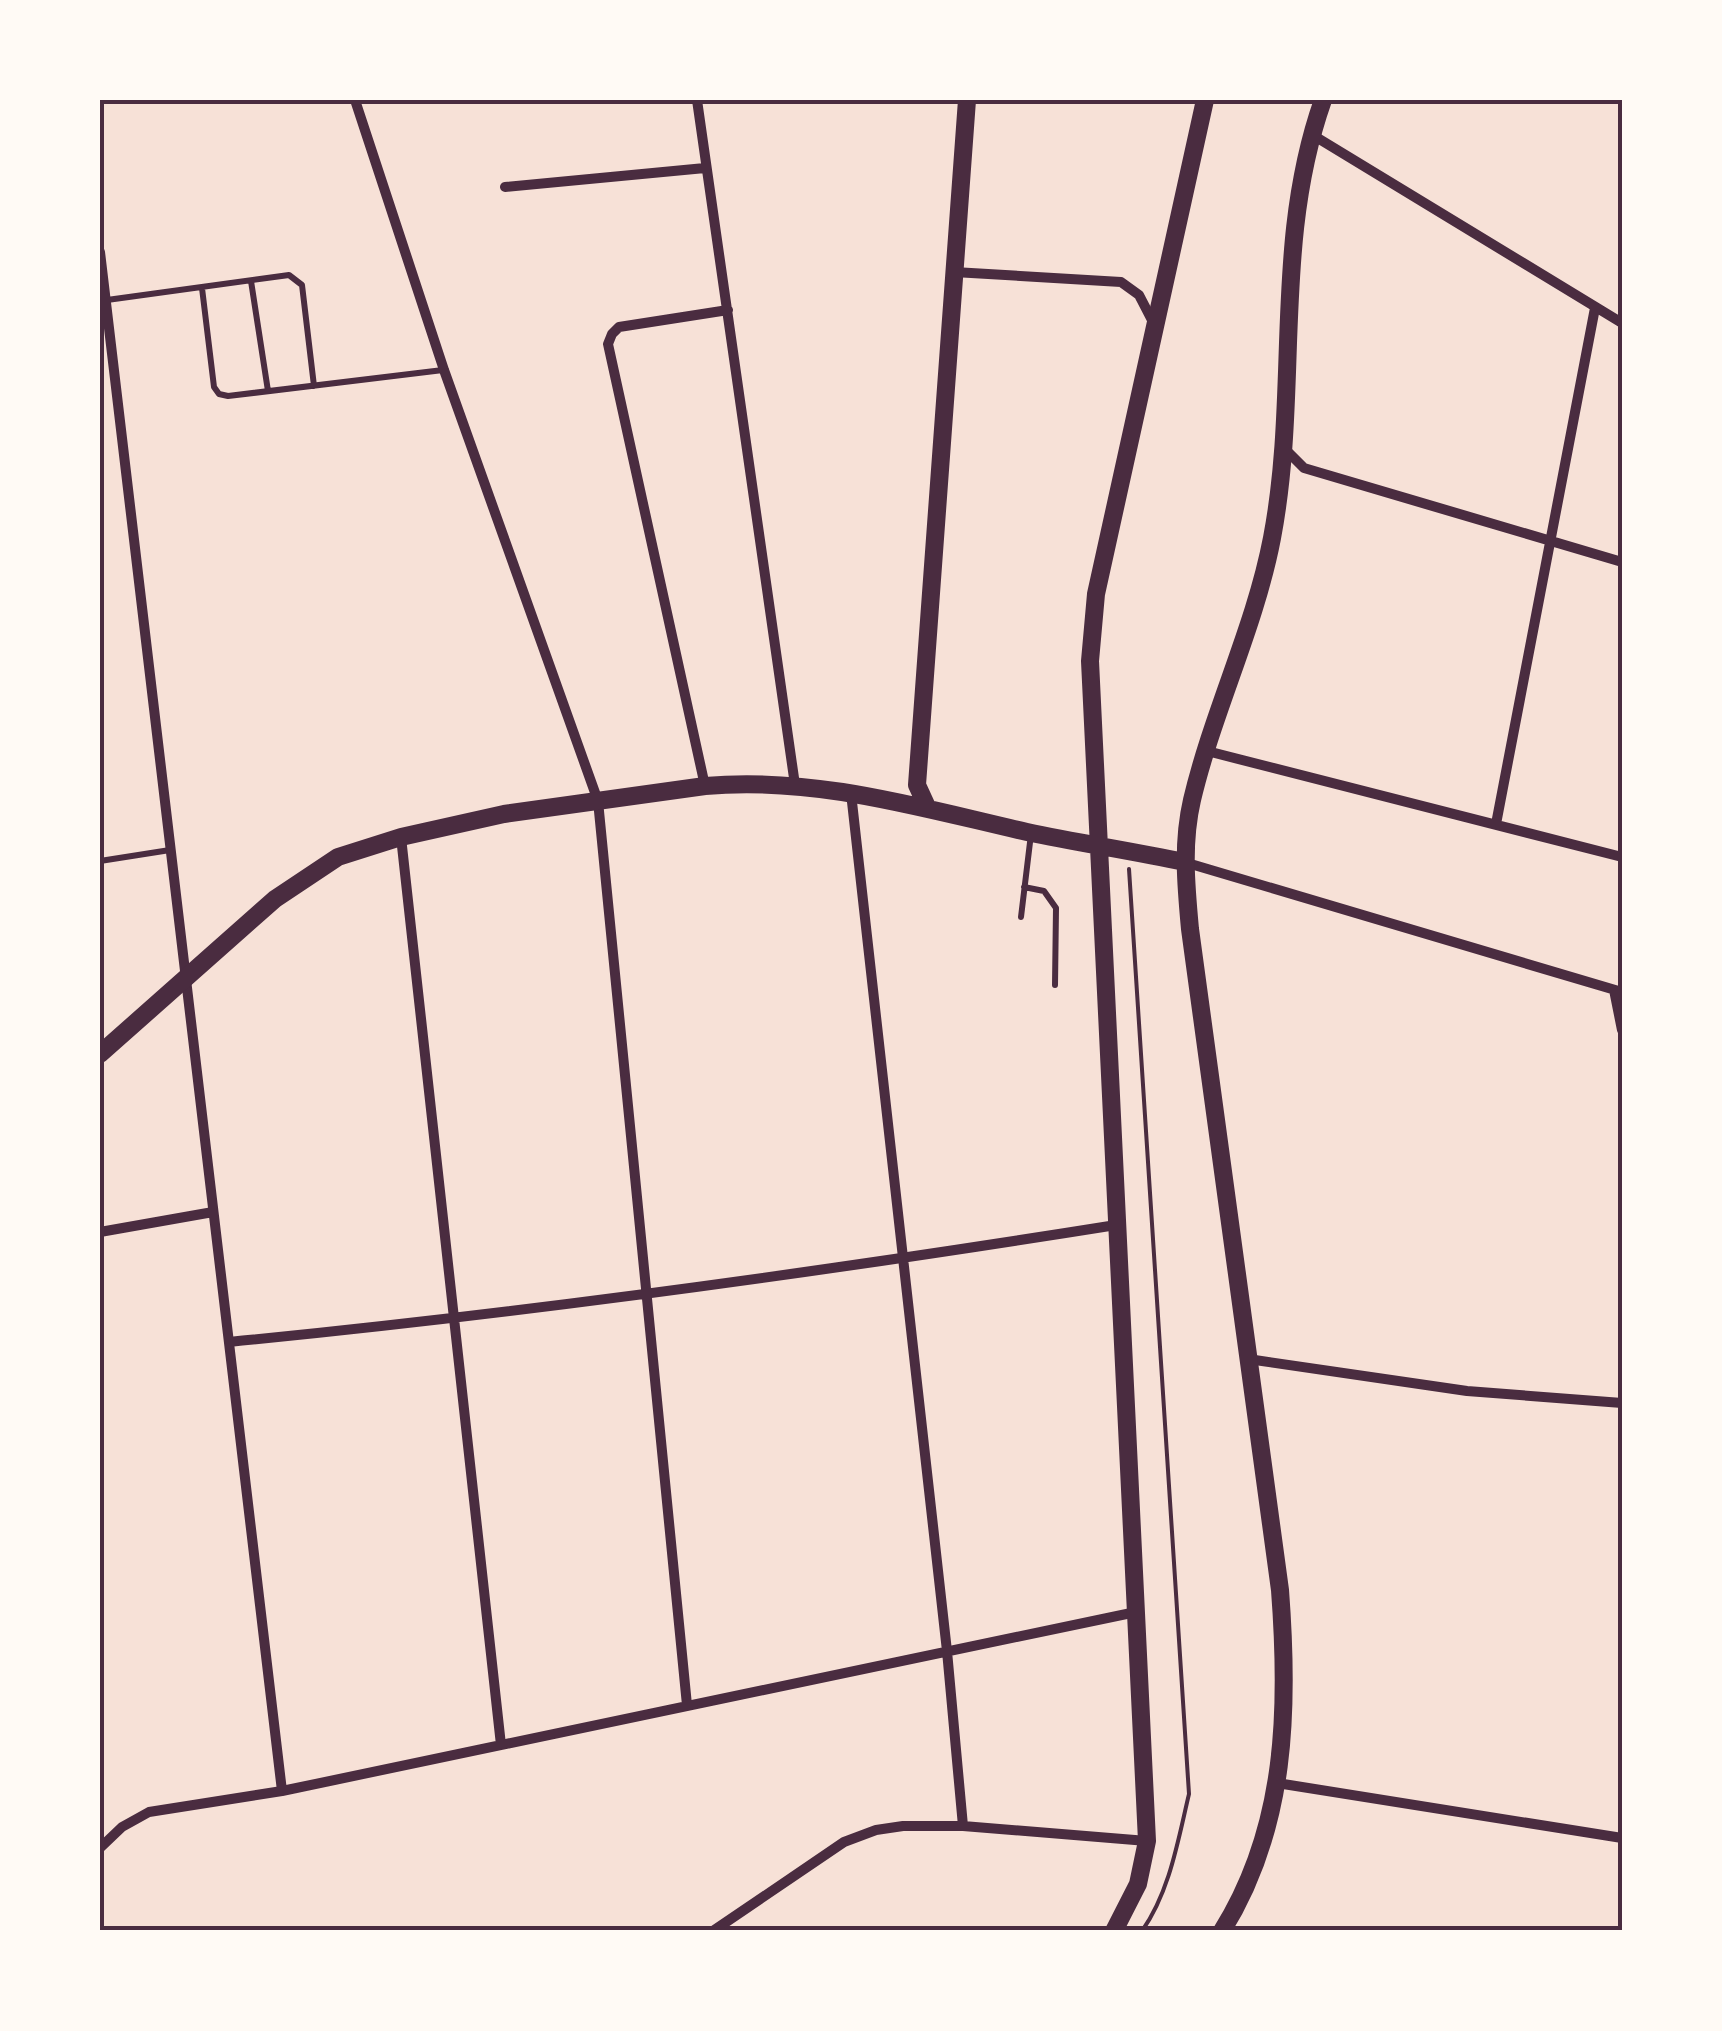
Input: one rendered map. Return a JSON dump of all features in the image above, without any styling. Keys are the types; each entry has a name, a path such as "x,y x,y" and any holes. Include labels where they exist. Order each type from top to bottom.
{"main road":[{"path":"928,808 917,785 967,100"},
{"path":"1114,1931 1138,1884 1147,1840 1090,660 1096,594 1206,100"},
{"path":"1222,1931 1248,1880 1278,1783 1286,1715 1286,1660 1184,862 1192,802 1261,586 1272,538 1283,448 1288,285 1300,181 1323,100"},
{"path":"100,1054 275,899 338,857 401,836 504,814 705,786 796,785 898,802 1184,862"},
{"path":"898,802 917,785"}],"street":[{"path":"354,100 444,370 598,801 687,1705"},
{"path":"697,100 796,785"},
{"path":"1311,134 1622,323"},
{"path":"505,187 705,168"},
{"path":"100,252 282,1791"},
{"path":"954,272 1121,282 1139,295 1155,325"},
{"path":"1496,824 1595,308"},
{"path":"705,786 608,344 619,327 728,310"},
{"path":"1283,448 1304,468 1622,562"},
{"path":"1280,477 1304,468"},
{"path":"1207,751 1622,856"},
{"path":"851,793 963,1826"},
{"path":"401,836 501,1745"},
{"path":"1184,862 1618,991 1622,1030"},
{"path":"100,1232 212,1212"},
{"path":"229,1342 454,1320 646,1295 1116,1226"},
{"path":"1248,1359 1467,1391 1622,1403"},
{"path":"100,1848 122,1826 148,1812 282,1791 1138,1611"},
{"path":"1278,1783 1622,1838"},
{"path":"713,1931 844,1842 876,1830 963,1826 1147,1840"}],"lane":[{"path":"106,301 289,276 302,285 314,386"},
{"path":"251,281 268,391"},
{"path":"202,288 214,387 219,394 444,370"},
{"path":"1021,917 1031,832"},
{"path":"100,861 171,850"},
{"path":"1024,887 1044,891 1056,908 1055,986"}],"path":[{"path":"1128,850 1189,1794 1174,1861 1142,1931"}]}
